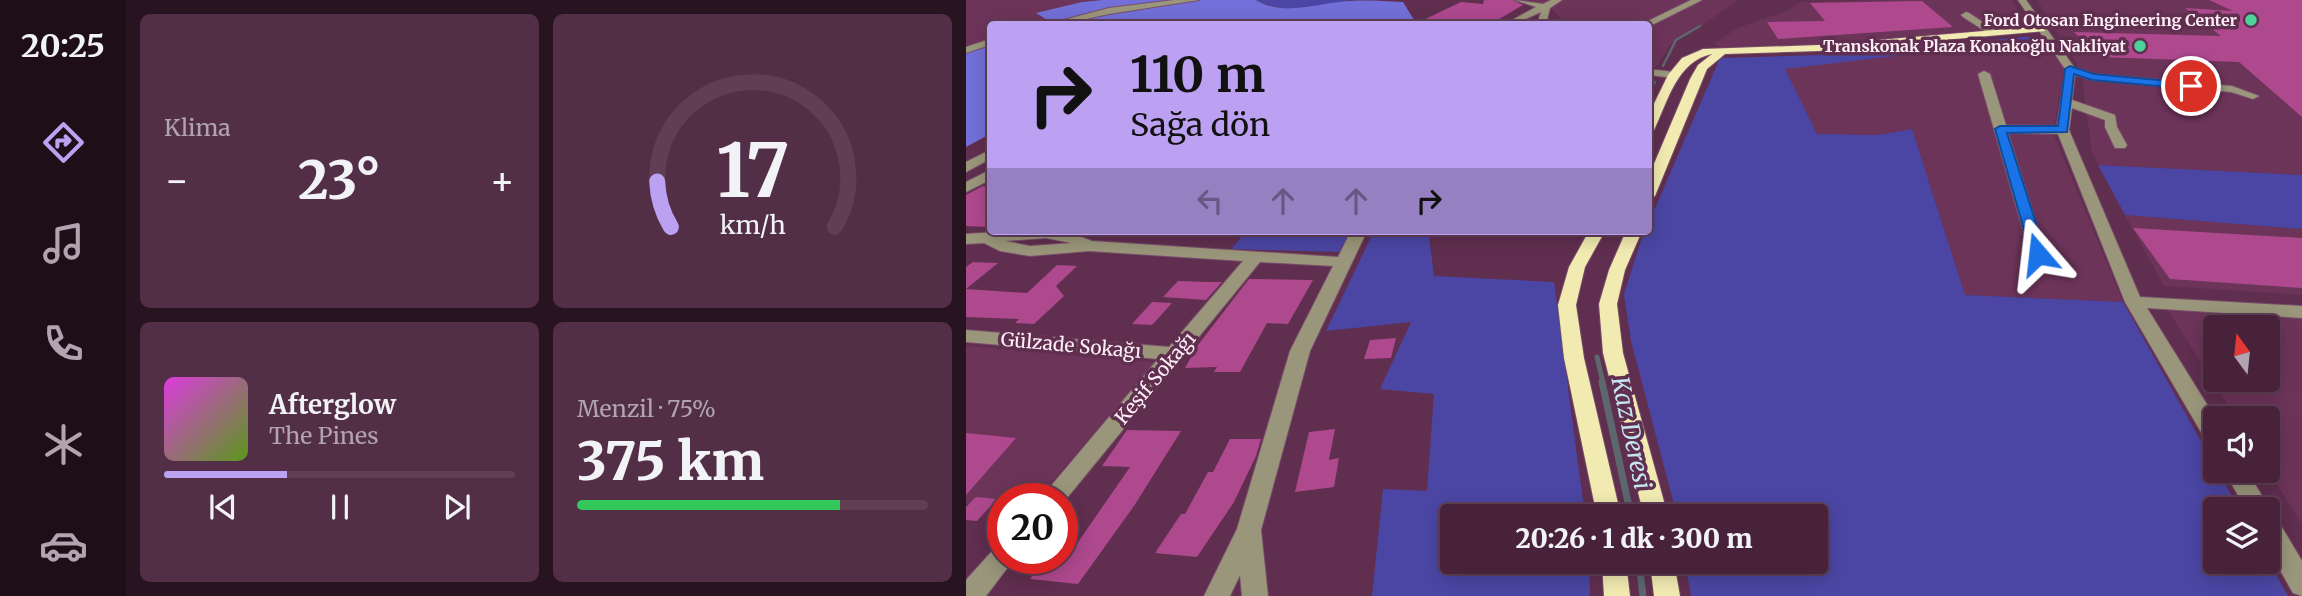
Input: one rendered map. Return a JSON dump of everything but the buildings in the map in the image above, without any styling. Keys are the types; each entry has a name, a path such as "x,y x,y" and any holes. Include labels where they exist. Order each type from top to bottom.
{"main road":[{"path":"1652,122 1675,75 1686,61 1695,55 1723,50 1819,48 2042,29"},
{"path":"1652,186 1702,67 1723,50"},
{"path":"1595,235 1577,267 1567,304 1574,358 1606,504"},
{"path":"1631,235 1617,270 1608,304 1613,353 1653,504"},
{"path":"1615,574 1617,596"},
{"path":"1664,574 1667,596"}],"street":[{"path":"1066,21 1109,11 1195,0"},
{"path":"1519,0 1546,10 1553,21"},
{"path":"1517,21 1546,10 1558,0"},
{"path":"1652,22 1698,0"},
{"path":"2022,0 2070,69 2092,77 2232,89 2253,96"},
{"path":"1543,21 1546,10"},
{"path":"1966,15 1994,33"},
{"path":"966,50 987,43"},
{"path":"2070,69 2063,130 2134,302 2203,416"},
{"path":"1652,72 1675,75"},
{"path":"1984,74 2038,254"},
{"path":"2066,102 2107,115 2120,145"},
{"path":"2000,129 2063,130"},
{"path":"966,168 987,156"},
{"path":"966,188 987,176"},
{"path":"1217,596 1249,530 1300,351 1357,235"},
{"path":"966,239 990,240 1006,248 1030,251 1089,246 1343,262"},
{"name":"Keşif Sokağı","path":"1066,483 1176,355 1256,256"},
{"path":"2134,302 2302,312"},
{"name":"Gülzade Sokağı","path":"966,336 1176,355"},
{"path":"1249,530 1255,596"},
{"path":"2280,547 2302,584"},
{"path":"969,596 988,574"}],"shaded area":[{"path":"966,0 1102,0 1082,2 1037,14 1047,20 1044,21 987,21 987,39 966,47"},
{"path":"1256,0 1350,0 1315,7 1290,8 1266,5"},
{"path":"1256,0 1278,8 1301,8 1348,1 1403,2 1415,21 1044,21 1047,20 1036,13 1082,2"},
{"path":"1524,0 1738,0 1671,44 1655,68 1652,68 1652,21 1562,21 1553,10"},
{"path":"2011,0 2027,26 1801,46 1721,47 1714,44 1737,28 1787,11 1800,2"},
{"path":"2037,0 2302,0 2302,175 2098,165 2092,152 2081,71"},
{"path":"2035,36 2046,48 1945,50 1785,69 1817,134 1878,135 1912,129 1965,295 2123,302 2203,445 2203,483 2224,483 2232,497 2203,497 2203,574 2275,574 2288,596 1691,596 1687,574 1828,574 1828,504 1674,504 1631,341 1624,294 1643,235 1652,235 1652,215 1720,58 1820,55"},
{"path":"987,39 987,136 966,147 966,47"},
{"path":"2046,48 2064,66 2053,133 2123,302 1965,295 1912,129 1878,135 1817,134 1784,68 1945,50"},
{"path":"2098,165 2302,175 2302,229 2125,215"},
{"path":"2125,215 2302,229 2302,295 2164,286"},
{"path":"1243,235 1349,235 1339,252 1231,249"},
{"path":"1372,235 1430,235 1434,276 1554,282 1583,504 1440,504 1440,574 1589,574 1590,596 1372,596 1383,489 1427,491 1434,394 1380,389 1411,322 1326,331"},
{"path":"2167,309 2257,315 2203,315 2203,366"},
{"path":"2280,317 2302,318 2302,524 2276,483 2280,483 2280,406 2228,406 2220,392 2280,392"},
{"path":"966,346 1155,362 1051,483 987,483 987,506 966,504"}],"waterway":[{"name":"Kaz Deresi","path":"1663,66 1676,40 1700,26"},
{"name":"Kaz Deresi","path":"1652,86 1655,82"},
{"name":"Kaz Deresi","path":"1597,357 1603,383"},
{"name":"Kaz Deresi","path":"1602,382 1628,504"},
{"name":"Kaz Deresi","path":"1640,574 1643,596"}],"place":[{"name":"Ford Otosan Engineering Center","path":"2251,20"},
{"name":"Transkonak Plaza Konakoğlu Nakliyat","path":"2140,46"}],"route":[{"path":"2038,254 2000,129 2063,130 2070,69 2092,77 2191,86"}]}
